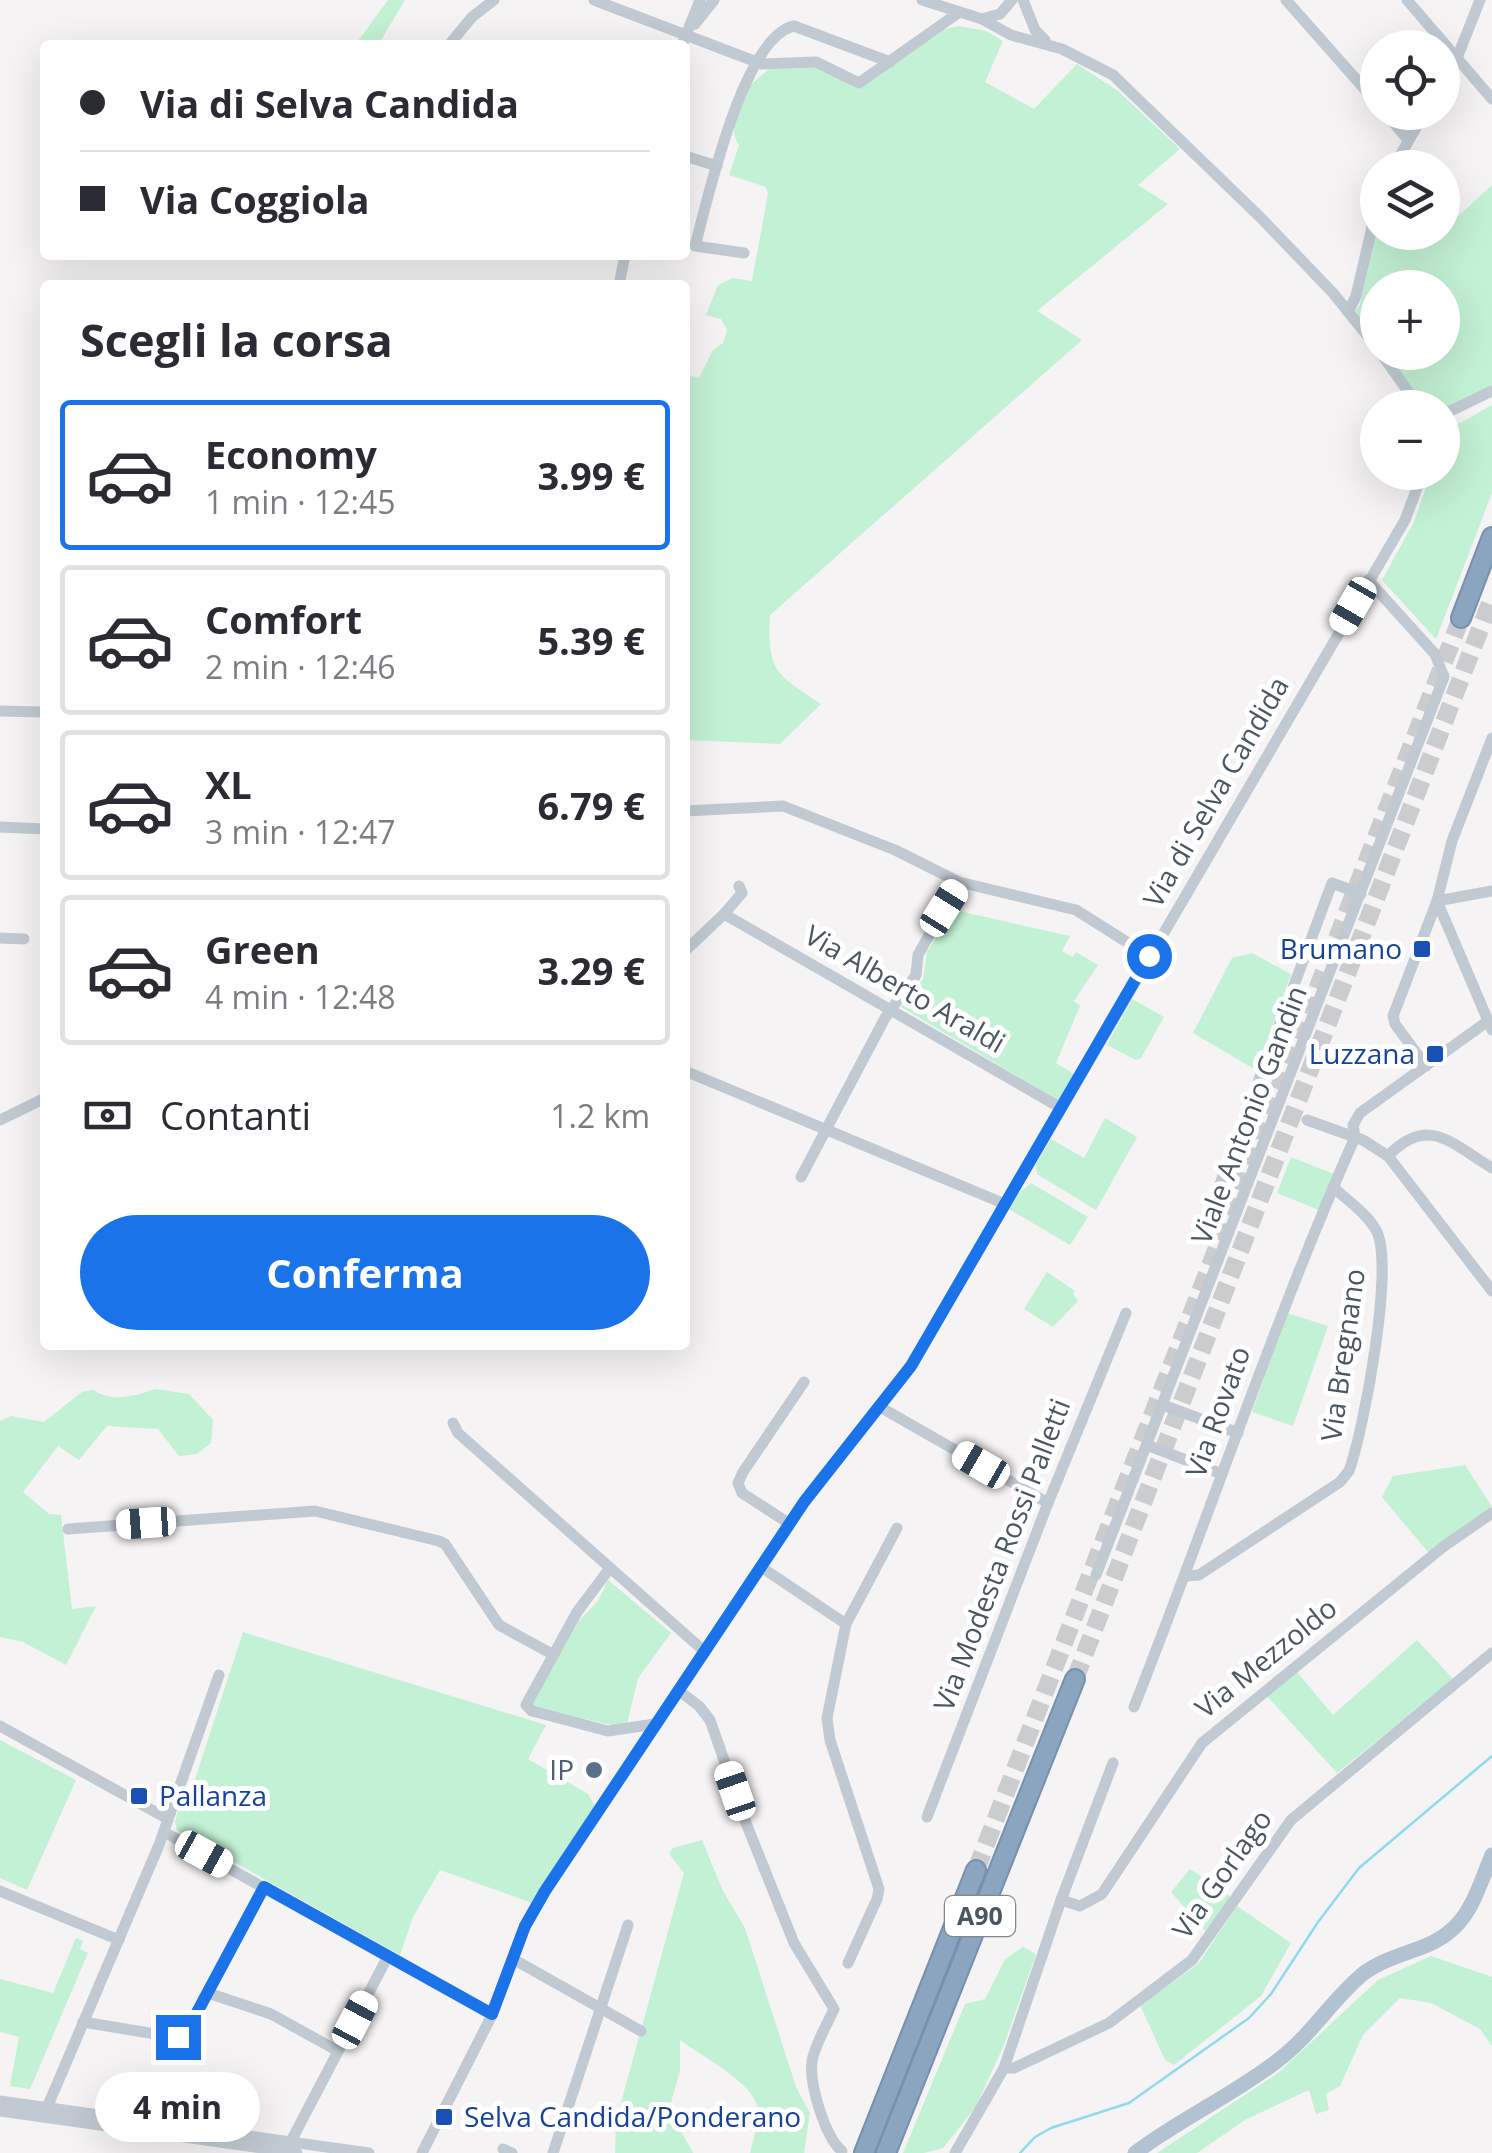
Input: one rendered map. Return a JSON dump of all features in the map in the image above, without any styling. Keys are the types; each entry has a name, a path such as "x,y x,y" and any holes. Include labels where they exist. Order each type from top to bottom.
{"highway":[{"path":"1461,618 1492,537"},
{"name":"A90","path":"886,2153 1075,1678"},
{"name":"A90","path":"864,2153 976,1870"}],"main road":[{"path":"1135,2153 1274,2064 1308,2034 1365,1972 1450,1933 1467,1914 1492,1856"}],"street":[{"path":"453,40 494,0"},
{"path":"594,0 684,40"},
{"path":"684,40 700,0"},
{"path":"684,40 714,0"},
{"path":"982,19 1000,14 1012,0"},
{"path":"1023,0 1036,32 1108,72 1149,107 1260,217 1360,327"},
{"path":"1286,0 1360,84"},
{"path":"1407,0 1433,30"},
{"path":"1460,50 1480,0"},
{"path":"926,1 982,19 1013,36 1062,49"},
{"path":"926,1 934,29"},
{"path":"690,42 760,62 816,62 859,83 958,13"},
{"path":"744,253 695,246 717,166 768,44 782,30 794,26 890,62"},
{"path":"1460,61 1492,98"},
{"path":"1400,130 1408,140"},
{"path":"1402,150 1414,130"},
{"path":"690,158 717,166"},
{"path":"1348,312 1356,296 1367,250"},
{"path":"1460,406 1492,391"},
{"name":"Via di Selva Candida","path":"422,2153 492,2014 525,1926 545,1891 760,1567 827,1471 880,1408 924,1346 1405,520 1416,490"},
{"name":"Viale Antonio Gandin","path":"1096,1575 1444,674 1442,663 1429,646 1368,580"},
{"path":"0,703 26,712"},
{"path":"0,712 40,712"},
{"path":"1426,1066 1392,1018 1492,738"},
{"path":"690,811 783,806 895,850 960,882 1076,910 1149,956"},
{"path":"0,827 40,828"},
{"path":"801,1176 890,1009 916,975 918,955 960,882"},
{"path":"1219,1188 1332,884 1361,894"},
{"path":"690,946 742,893 739,886"},
{"path":"1436,902 1492,891"},
{"path":"1436,902 1485,996 1490,1026"},
{"name":"Via Alberto Araldi","path":"724,914 1061,1108"},
{"path":"0,938 24,939"},
{"name":"Via Rovato","path":"1134,1707 1186,1576 1282,1308 1356,1137 1352,1126 1358,1115 1490,1026"},
{"path":"690,1073 1005,1204"},
{"path":"0,1120 40,1100"},
{"path":"1307,1120 1356,1137 1388,1156 1492,1291"},
{"path":"1388,1156 1412,1136 1431,1133 1492,1168"},
{"name":"Via Bregnano","path":"1186,1576 1199,1575 1340,1482 1349,1471 1376,1339 1383,1274 1374,1228 1333,1187"},
{"name":"Via Modesta Rossi Palletti","path":"927,1816 1126,1313"},
{"path":"790,1524 742,1493 738,1484 742,1472 804,1382"},
{"path":"1163,1406 1238,1433"},
{"path":"880,1408 1048,1503"},
{"path":"453,1423 458,1433 704,1651"},
{"path":"1148,1445 1222,1474"},
{"path":"68,1529 315,1511 439,1541 446,1544 498,1625 552,1654"},
{"name":"Via Mezzoldo","path":"1061,1900 1080,1906 1102,1894 1202,1743 1442,1547 1492,1513"},
{"path":"848,1963 878,1899 879,1888 827,1728 830,1700 846,1624 897,1528"},
{"path":"760,1567 846,1624"},
{"path":"610,1568 552,1654 527,1699 529,1709 608,1732 655,1724"},
{"name":"Via Gorlago","path":"1004,2068 1014,2068 1110,2023 1192,1960 1291,1820 1492,1653"},
{"path":"46,2112 166,1826 219,1675"},
{"path":"678,1690 700,1706 710,1720 794,1943 834,2010 814,2054 812,2070 826,2132 842,2151"},
{"path":"0,1726 264,1887 492,2014"},
{"path":"955,2153 1004,2068 1113,1763"},
{"path":"83,2022 178,2037 186,2033 264,1887"},
{"path":"0,1890 119,1940"},
{"path":"553,2153 628,1926"},
{"path":"290,2150 388,1956"},
{"path":"513,1959 641,2031"},
{"path":"208,1994 271,2014 338,2051"},
{"path":"0,2101 46,2112 290,2150 369,2153"},
{"path":"0,2111 46,2112"}],"green space":[{"path":"388,0 405,0 381,40 359,40"},
{"path":"959,26 986,31 1003,41 985,82 1034,109 1077,64 1118,91 1180,149 1138,185 1168,204 1037,311 1082,340 770,615 770,649 778,670 821,704 780,744 690,740 690,375 699,378 713,350 723,343 727,330 721,319 706,315 718,285 733,278 752,281 768,194 766,187 729,175 739,145 734,126 738,104 747,88 769,69 835,67 855,79 945,29"},
{"path":"1492,185 1492,386 1460,402 1460,390 1413,390 1399,370 1460,370 1460,270 1368,270 1372,250 1460,250 1460,215"},
{"path":"1492,405 1492,493 1436,639 1382,580 1414,522 1425,490 1460,490 1460,423"},
{"path":"954,910 1070,936 1062,951 1073,957 1076,952 1098,965 1074,1001 1080,1006 1056,1063 1074,1074 1059,1101 901,1007 923,979 927,952"},
{"path":"1252,953 1291,974 1256,1070 1193,1033 1232,958"},
{"path":"1132,999 1164,1017 1141,1058 1136,1060 1107,1045"},
{"path":"1105,1118 1137,1137 1096,1210 1037,1174 1036,1164 1051,1139 1084,1158"},
{"path":"1291,1157 1334,1174 1319,1210 1277,1193"},
{"path":"1031,1183 1088,1217 1070,1245 1009,1209 1016,1195"},
{"path":"1047,1272 1075,1291 1078,1301 1053,1327 1024,1309"},
{"path":"1287,1313 1328,1326 1293,1426 1252,1412"},
{"path":"156,1389 189,1394 213,1420 211,1443 197,1454 179,1456 158,1429 107,1426 79,1460 58,1446 23,1492 49,1514 61,1515 72,1609 96,1606 66,1665 23,1642 0,1637 0,1421 11,1416 44,1422 82,1392 93,1390 124,1397"},
{"path":"1465,1465 1492,1507 1428,1552 1382,1497 1393,1476"},
{"path":"608,1580 671,1633 638,1678 627,1724 612,1725 536,1708 532,1702"},
{"path":"243,1632 546,1725 528,1759 588,1794 595,1806 532,1903 440,1870 413,1917 400,1955 177,1830 179,1809 186,1807"},
{"path":"1417,1640 1453,1679 1337,1773 1267,1696 1297,1672 1333,1715"},
{"path":"0,1740 76,1780 27,1890 0,1878"},
{"path":"702,1840 723,1891 745,1928 796,2087 810,2113 804,2153 750,2153 758,2117 753,2097 736,2079 680,2040 680,2071 669,2109 693,2153 615,2153 616,2121 684,1873 669,1854 673,1848"},
{"path":"1190,1869 1231,1897 1207,1933 1171,1892"},
{"path":"1237,1906 1291,1943 1261,1996 1174,2065 1165,2060 1140,2005 1198,1964"},
{"path":"76,1938 83,1941 80,1949 88,1953 30,2089 10,2086 19,2037 0,2032 0,1979 53,1993"},
{"path":"1023,1947 1036,1954 1004,2045 975,2108 943,2148 903,2153 965,2004 985,1999 1005,1959"},
{"path":"1431,1956 1492,1977 1492,2046 1480,2029 1431,2003 1400,1998 1363,2035 1340,2086 1326,2094 1329,2110 1316,2114 1309,2090 1245,2120 1197,2153 1157,2153 1278,2073 1378,1980"}],"waterway":[{"path":"1020,2153 1035,2137 1051,2128 1129,2103 1249,2018 1271,1994 1359,1868 1492,1756"}],"tunnel":[{"path":"1075,1679 1492,598"},
{"path":"976,1870 1461,618"}],"place":[{"name":"Brumano","path":"1422,949"},
{"name":"Luzzana","path":"1435,1054"},
{"name":"IP","path":"594,1770"},
{"name":"Pallanza","path":"139,1796"},
{"name":"Selva Candida/Ponderano","path":"444,2117"}],"route":[{"path":"178,2037 186,2033 264,1887 492,2014 525,1926 545,1891 804,1502 911,1366 1149,956"}]}
